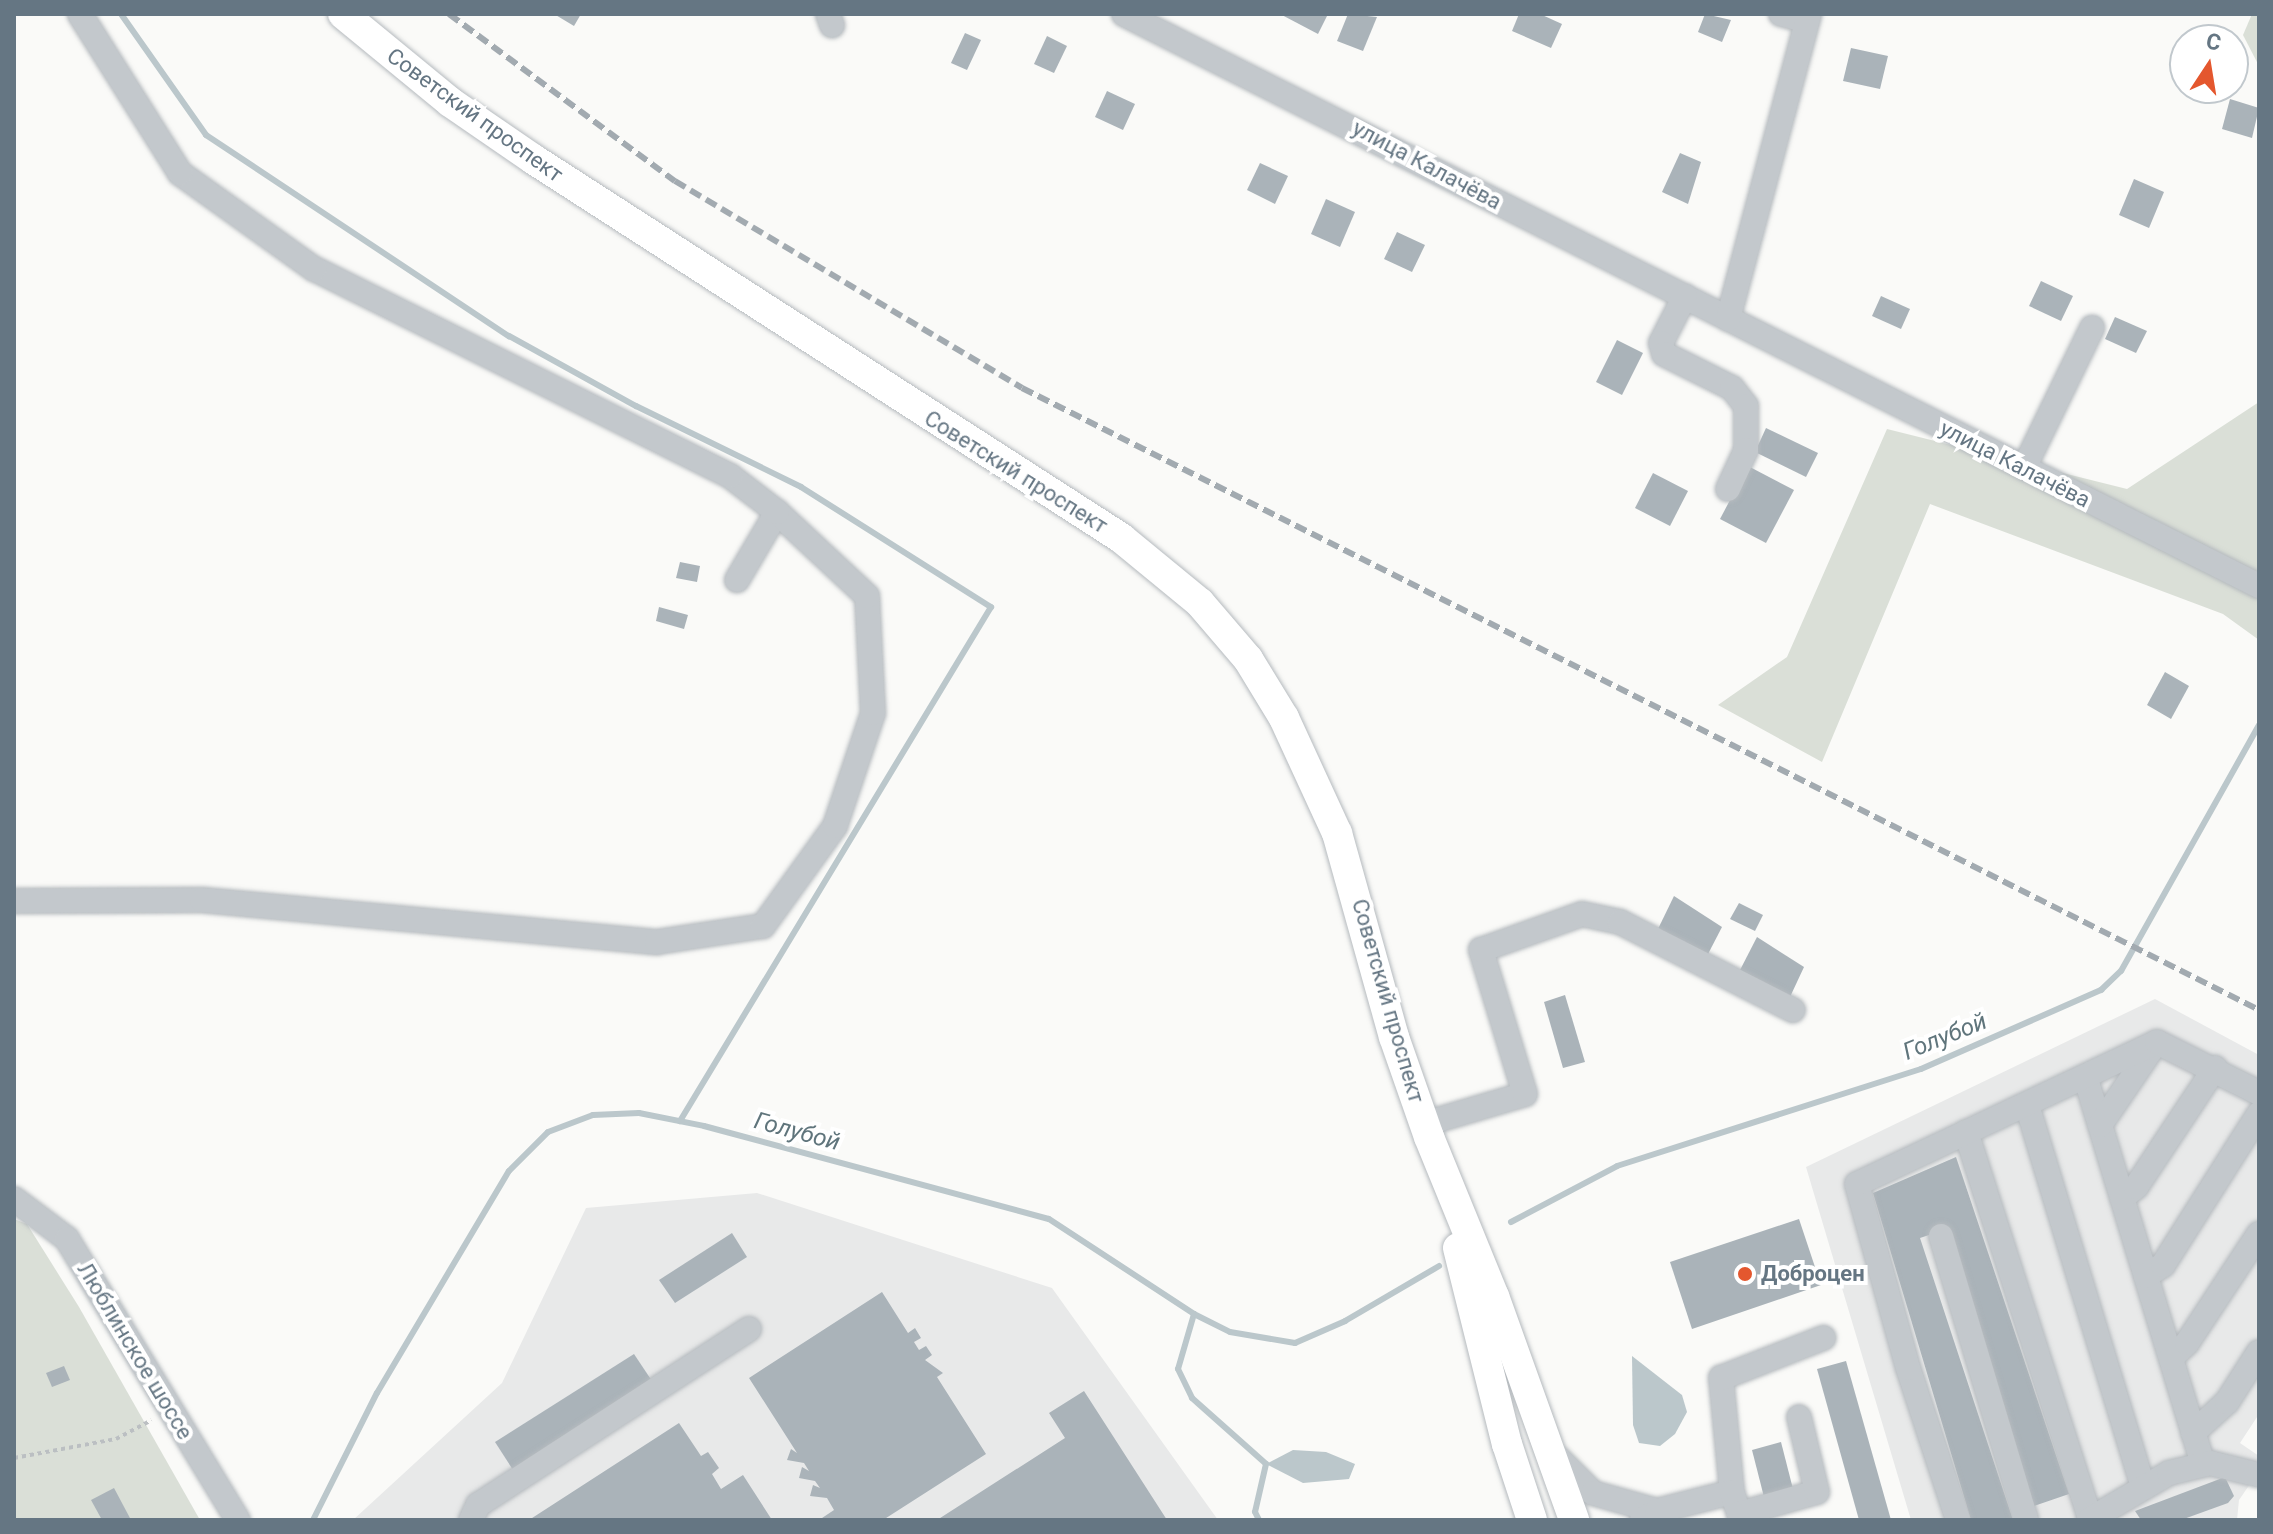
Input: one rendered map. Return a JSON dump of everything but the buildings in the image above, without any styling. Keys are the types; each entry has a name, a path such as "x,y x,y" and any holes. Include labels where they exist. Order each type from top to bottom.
{"main road":[{"name":"Советский проспект","path":"343,14 461,110 1065,501 1200,603 1248,659 1284,718 1337,833 1427,1131 1507,1444 1532,1520"},
{"name":"Советский проспект","path":"1427,1131 1494,1296 1574,1520"}],"street":[{"path":"14,901 202,900 657,942 763,926 835,826 873,713 867,596 777,512 730,476 314,269 180,173 80,14"},
{"name":"улица Калачёва","path":"1124,14 2259,586"},
{"path":"1728,319 1808,17 1781,14"},
{"path":"1685,296 1661,343 1664,354 1732,388 1746,406 1746,450 1728,489"},
{"path":"2024,468 2092,328"},
{"path":"737,580 777,512"},
{"path":"1427,1131 1525,1094 1481,950 1582,914 1620,922 1793,1010"},
{"path":"2157,1042 2215,1068 2259,1093"},
{"path":"1958,1520 1908,1368 1857,1184 2086,1079 2157,1042"},
{"path":"2100,1125 2157,1042"},
{"path":"2122,1198 2136,1187 2215,1068"},
{"path":"2086,1079 2203,1465"},
{"path":"2027,1105 2143,1486"},
{"path":"2146,1276 2163,1265 2259,1114"},
{"path":"1966,1132 2090,1520 2143,1486 2203,1465 2230,1465 2259,1475"},
{"name":"Люблинское шоссе","path":"14,1199 67,1239 238,1520"},
{"path":"2171,1358 2187,1343 2259,1234"},
{"path":"1941,1236 2026,1520"},
{"path":"471,1520 478,1505 749,1329"},
{"path":"1799,1417 1817,1492 1739,1514 1732,1492 1721,1378 1823,1338"},
{"path":"2193,1433 2227,1402 2259,1352"},
{"path":"1549,1448 1593,1493 1649,1516 1732,1492"}],"path":[{"path":"14,1458 116,1439 170,1409"}],"shaded area":[{"path":"2252,14 2259,14 2259,66 2249,47 2248,24"},
{"path":"2259,402 2259,640 2223,614 1930,504 1822,762 1718,705 1787,657 1887,429 2127,489"},
{"path":"2155,999 2259,1055 2259,1414 2240,1443 2259,1456 2259,1471 2239,1500 2237,1520 1911,1520 1806,1167"},
{"path":"757,1193 1052,1288 1218,1520 353,1520 502,1383 586,1208"},
{"path":"14,1219 27,1224 79,1307 200,1520 14,1520"},
{"path":"1632,1356 1682,1395 1687,1412 1675,1434 1660,1446 1639,1443 1633,1425"},
{"path":"1293,1450 1326,1452 1355,1464 1349,1479 1303,1483 1266,1464"}],"waterway":[{"path":"121,14 206,135 509,336 636,406 801,487 991,607 680,1121"},
{"name":"Голубой","path":"1511,1222 1617,1166 1921,1069 2101,990 2121,971 2259,725"},
{"name":"Голубой","path":"313,1520 377,1393 509,1171 548,1132 593,1115 639,1113 704,1126 1049,1219 1194,1314 1230,1332 1295,1343 1345,1321 1439,1266"},
{"path":"1194,1314 1178,1369 1192,1398 1266,1464 1255,1512 1259,1520"}],"railway":[{"path":"449,14 675,181 1022,388 2259,1010"}],"place":[{"name":"Доброцен","path":"1745,1274"}]}
